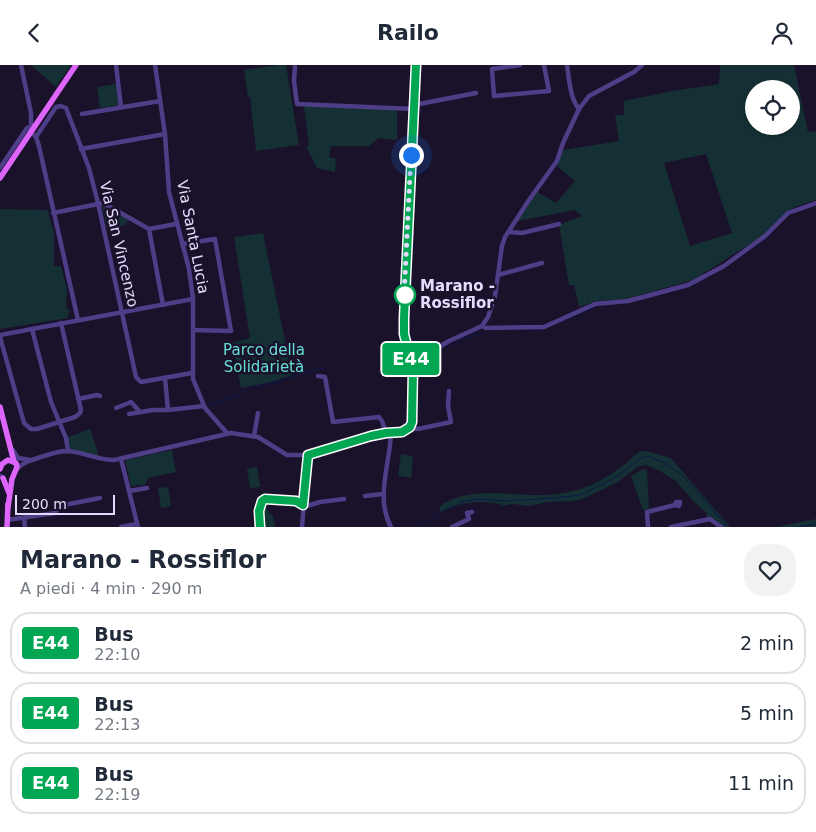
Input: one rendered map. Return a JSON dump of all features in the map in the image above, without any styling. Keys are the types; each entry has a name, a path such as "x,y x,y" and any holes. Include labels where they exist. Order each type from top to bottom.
{"main road":[{"path":"0,178 32,132 35,118 76,65"},
{"path":"0,407 16,465 8,510"},
{"path":"7,524 8,489 1,473 11,447"},
{"path":"5,461 16,465"},
{"path":"1,473 13,477"}],"street":[{"path":"21,65 35,118"},
{"path":"116,65 121,107"},
{"name":"Via Santa Lucia","path":"155,65 165,134 169,192 176,225 189,269 193,299 193,379 204,406 227,433"},
{"path":"295,65 294,81 297,104 414,107 476,93"},
{"path":"410,427 414,397 412,363 404,334 404,318 416,65"},
{"path":"520,65 492,69 494,96 549,91 544,65"},
{"path":"567,65 573,95 579,109"},
{"path":"412,363 449,341 482,326 488,317 495,297 502,246 509,232 557,161 579,109 589,96 634,72 642,65"},
{"path":"82,113 160,101"},
{"name":"Via San Vincenzo","path":"32,132 56,107 63,106 66,108 89,168 136,377 141,382 192,373"},
{"path":"0,168 27,128 32,132 78,320"},
{"path":"82,149 165,134"},
{"path":"53,213 102,203 149,229 176,225"},
{"path":"482,326 486,328 544,327 595,304 628,301 688,285 724,266 766,236 788,213 816,203"},
{"path":"509,232 522,233 560,224"},
{"path":"149,229 163,305"},
{"path":"182,244 215,239 231,331 193,330"},
{"path":"498,275 542,263"},
{"path":"61,323 80,413 75,417 34,429 25,425 0,336 61,323 193,299"},
{"path":"32,329 42,371 58,422 66,438 68,451"},
{"path":"318,376 325,377 333,422 379,417 388,433 383,494 384,508 392,527"},
{"path":"165,378 168,410"},
{"path":"16,465 56,452 68,451 101,459 121,459 227,433 254,436 287,455 308,455 388,433 402,432 410,427 418,429 451,423 448,406 449,391"},
{"path":"78,399 100,396"},
{"path":"116,407 131,402 140,412"},
{"path":"130,414 204,406"},
{"path":"254,436 258,413"},
{"path":"11,447 18,458 32,460"},
{"path":"302,527 308,455"},
{"path":"121,459 138,525 121,527"},
{"path":"129,491 147,488"},
{"path":"366,496 383,494"},
{"path":"7,524 22,518 55,513 57,508 62,506 100,498"},
{"path":"260,527 259,511 262,501 265,499 296,501 303,505 313,505 320,502 344,499"},
{"path":"648,527 646,511 675,505"},
{"path":"8,510 15,517 22,518"},
{"path":"452,527 469,519 467,513 472,512"},
{"path":"22,518 25,527"},
{"path":"671,527 710,519 721,527"}],"green space":[{"path":"31,65 71,65 56,87"},
{"path":"286,65 299,145 256,151 250,97 248,97 244,70"},
{"path":"720,65 794,65 797,80 745,80 745,135 800,135 800,94 808,132 816,131 816,200 786,212 761,237 693,280 626,299 597,301 579,307 574,285 569,285 559,225 582,216 575,210 518,221 537,192 556,203 575,181 557,166 563,150 619,141 615,115 624,115 624,101 719,84","holes":["706,154 732,233 690,246 664,163"]},
{"path":"116,84 119,105 100,108 97,87"},
{"path":"304,106 397,110 397,140 379,138 369,146 331,146 329,157 336,159 335,172 317,168 306,147 309,146"},
{"path":"103,205 128,219 126,225 107,228"},
{"path":"0,209 48,210 54,233 54,266 61,266 67,289 66,309 69,309 68,318 0,329"},
{"name":"Parco della Solidarietà","path":"263,233 292,375 272,382 241,388 232,343 250,338 234,237"},
{"path":"90,429 99,457 70,449 68,437"},
{"path":"172,450 176,472 148,478 145,485 131,486 125,460"},
{"path":"640,451 671,458 730,527 723,527 714,519 707,518 706,512 694,502 676,481 646,465 637,467 618,482 575,501 547,502 529,506 513,504 500,506 501,504 478,502 456,506 441,513 439,507 450,500 475,494 542,495 571,492 595,483 618,470"},
{"path":"401,454 413,456 411,478 398,476"},
{"path":"257,467 260,487 250,488 247,469"},
{"path":"647,469 649,509 643,510 631,476"},
{"path":"168,487 171,506 161,508 158,488"},
{"path":"263,506 273,516 275,527 264,527"},
{"path":"816,519 816,527 776,527"}],"waterway":[{"path":"742,255 766,239 774,230"},
{"path":"695,284 709,276"},
{"path":"635,301 677,290"},
{"path":"559,323 597,306"},
{"path":"551,326 556,324"},
{"path":"533,330 542,329"},
{"path":"440,351 465,337 482,333"},
{"path":"425,360 437,352"},
{"path":"415,366 424,361"},
{"path":"305,372 330,367"},
{"path":"207,405 234,397 253,387 279,382 303,372"},
{"path":"417,527 447,509 466,501 479,499 504,501 580,495 613,479 641,458 648,456 663,462 682,475 727,527"},
{"path":"799,527 816,524"}],"bus line":[{"name":"E44","path":"260,527 260,504 265,499 296,501 303,505 308,455 371,436 406,431 412,422 414,397 413,369 404,334 404,318 416,65"}],"place":[{"name":"Marano - Rossiflor","path":"405,295"}],"route":[{"path":"405,295 404,297 411,155"}]}
